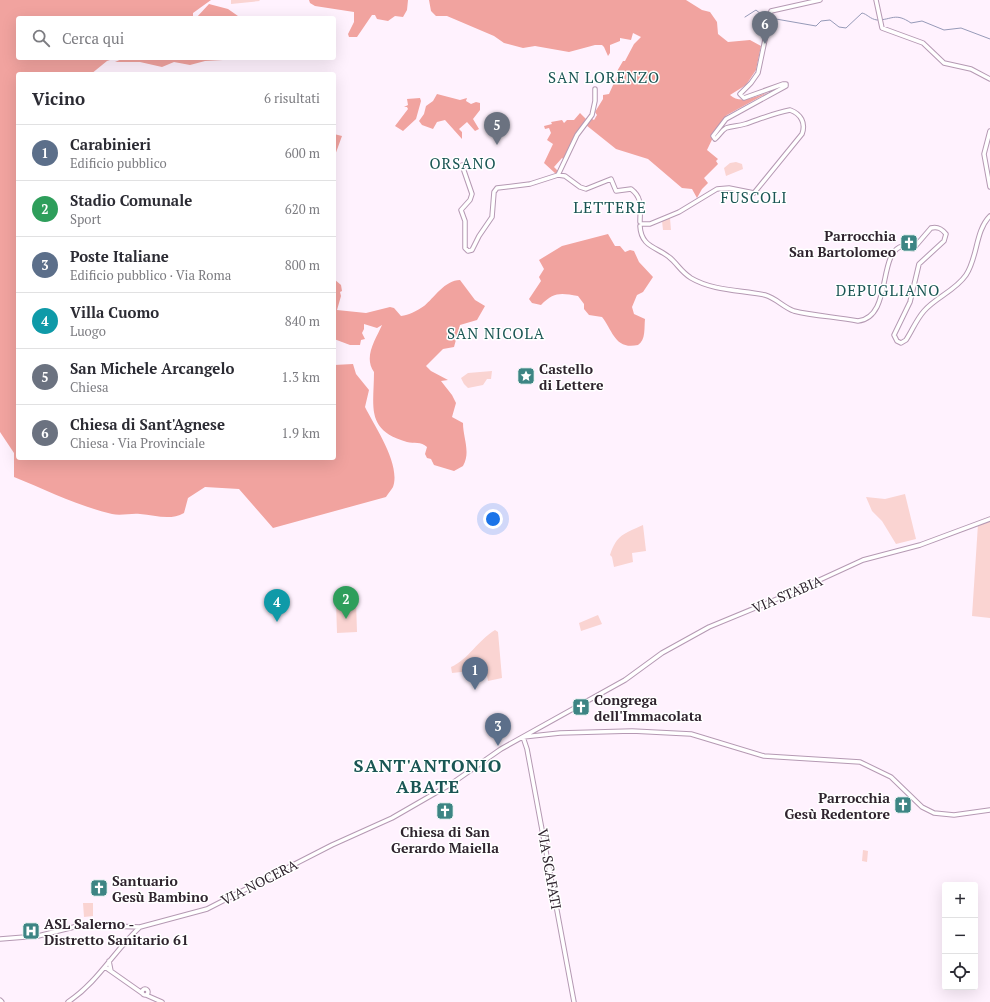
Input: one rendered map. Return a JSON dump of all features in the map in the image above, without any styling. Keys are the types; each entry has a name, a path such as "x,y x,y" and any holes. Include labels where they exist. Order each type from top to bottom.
{"street":[{"path":"641,224 650,224 679,212 717,188 729,188 754,193 802,134 804,129 800,116 790,110 777,112 744,125 727,128 720,132 715,139 713,136 726,118 786,86 783,84 744,98 740,94 758,73 767,25 770,13 773,9 820,0"},
{"path":"876,0 880,25 887,31 923,43 944,63 971,69 990,79"},
{"path":"558,175 578,135 592,115 595,101 595,89"},
{"path":"990,131 984,154 990,187"},
{"path":"462,165 472,194 470,202 461,210 465,221 465,248 468,251 472,250 479,236 491,220 493,213 494,192 497,188 526,185 558,175 566,176 583,189 594,187 601,182 611,179 616,191 631,189 640,197 641,235 651,247 668,256 677,267 699,282 727,289 743,290 770,297 795,311 858,321 864,320 872,314 882,295 889,261 900,246 913,248 928,230 934,227 942,229 946,234 944,241 919,264 910,302 894,335 895,339 901,343 906,340 924,310 957,286 965,275 974,258 983,223 990,216"},
{"name":"VIA STABIA","path":"523,737 625,680 684,640 717,623 789,594 864,560 920,545 990,518"},
{"path":"523,737 560,733 632,731 690,734 764,756 860,762 891,777 922,807 934,813 954,815 990,810"},
{"name":"VIA NOCERA","path":"0,940 38,936 82,925 140,927 207,909 316,853 392,818 451,784 501,749 523,737"},
{"name":"VIA SCAFATI","path":"523,737 527,749 574,1002"},
{"path":"68,1002 91,984 109,961 140,927"},
{"path":"109,961 112,972"},
{"path":"105,967 162,1002"},
{"path":"100,973 112,972"}],"shaded area":[{"path":"0,0 211,0 193,13 193,16 16,16 16,60 110,60 93,72 16,72 16,460 336,460 336,365 353,364 356,374 369,390 365,407 386,446 390,457 395,478 393,487 386,497 273,528 239,489 205,487 188,498 184,513 173,517 137,514 115,515 74,502 14,477 14,453 0,432"},
{"path":"231,0 259,0 260,1 231,4"},
{"path":"309,0 408,0 407,10 403,17 395,16 388,21 377,19 375,15 372,15 357,37 349,37 348,34 354,22 354,12 315,6 310,3"},
{"path":"429,0 686,0 702,10 710,12 717,22 718,34 728,42 750,40 761,46 756,70 746,85 730,95 734,98 744,100 769,92 727,115 719,125 707,150 718,159 716,161 718,164 704,178 708,183 702,189 697,198 692,189 682,188 648,159 616,149 586,125 592,119 594,120 597,115 595,112 603,99 603,95 609,94 618,74 616,73 623,61 625,61 634,44 641,37 633,33 631,40 620,38 620,41 610,45 610,53 608,56 602,45 595,45 569,52 535,46 523,48 504,43 494,36 447,16 436,16 431,11"},
{"path":"209,4 228,9 238,16 198,16"},
{"path":"120,60 223,60 205,61 190,65 174,62 162,67 140,62 115,62"},
{"path":"437,94 460,100 467,98 466,101 471,104 476,102 480,103 480,110 473,119 479,129 475,131 467,122 459,129 462,132 462,139 445,120 437,122 433,129 422,125 419,121 424,114 426,106 433,101"},
{"path":"420,98 421,101 416,119 403,131 395,126 408,109 407,107 404,107 408,105 407,99"},
{"path":"580,113 586,119 574,138 565,160 562,158 554,167 558,171 556,174 544,163 553,144 547,140 551,133 549,128 545,129 544,126 552,124 551,122 562,120 564,123 567,120 574,120"},
{"path":"336,134 342,136 336,152"},
{"path":"736,162 742,164 743,169 726,176 724,168 730,163"},
{"path":"670,218 671,230 663,230 662,221"},
{"path":"608,234 615,246 620,246 625,252 630,250 634,251 639,262 653,277 643,292 637,295 632,307 634,314 645,319 643,337 641,343 638,345 630,346 619,342 602,317 589,315 584,309 584,304 578,296 558,294 541,305 532,303 529,299 541,281 539,277 544,269 539,260 562,246"},
{"path":"460,280 475,300 485,306 477,320 460,325 454,347 443,349 426,366 431,371 448,380 441,381 452,395 456,403 452,417 463,423 467,450 463,466 454,471 434,465 431,459 427,458 425,454 427,447 425,445 407,442 394,437 384,431 378,424 373,406 374,372 371,366 370,354 382,325 377,328 364,324 362,333 365,339 361,340 360,345 350,345 336,340 336,281 341,285 342,291 340,292 341,296 337,310 366,313 390,307 394,308 401,316 419,310 449,283"},
{"path":"492,371 491,379 487,379 483,385 468,388 461,378 468,373"},
{"path":"905,494 916,539 896,544 882,521 872,511 866,497 885,499"},
{"path":"990,520 990,618 972,616 978,524"},
{"path":"643,525 646,551 632,553 633,562 614,567 612,557 610,555 615,543 622,536"},
{"path":"356,601 357,632 337,633 336,602"},
{"path":"598,615 602,624 581,631 579,623"},
{"path":"495,630 498,632 502,678 488,681 485,664 471,667 471,671 452,673 451,667 463,659 483,639"},
{"path":"863,850 868,851 867,862 862,861"},
{"path":"83,903 93,903 93,916 84,917"}],"waterway":[{"path":"745,17 756,10 768,20"},
{"path":"771,20 776,19 816,26 821,21 830,20 839,27 846,28 862,13 872,19 877,20 897,17 911,23 922,21 944,30 961,28 990,39"}],"place":[{"name":"Chiesa di Sant'Agnese","path":"765,44"},
{"name":"San Michele Arcangelo","path":"497,145"},
{"name":"Parrocchia San Bartolomeo","path":"909,243"},
{"name":"Castello di Lettere","path":"526,376"},
{"name":"Stadio Comunale","path":"346,619"},
{"name":"Villa Cuomo","path":"277,622"},
{"name":"Carabinieri","path":"475,690"},
{"name":"Congrega dell'Immacolata","path":"581,707"},
{"name":"Poste Italiane","path":"498,746"},
{"name":"Parrocchia Gesù Redentore","path":"903,805"},
{"name":"Chiesa di San Gerardo Maiella","path":"445,811"},
{"name":"Santuario Gesù Bambino","path":"99,888"},
{"name":"ASL Salerno - Distretto Sanitario 61","path":"31,931"}],"district":[{"name":"SAN LORENZO","path":"604,77"},
{"name":"ORSANO","path":"463,163"},
{"name":"FUSCOLI","path":"754,197"},
{"name":"LETTERE","path":"610,207"},
{"name":"DEPUGLIANO","path":"888,290"},
{"name":"SAN NICOLA","path":"496,333"},
{"name":"SANT'ANTONIO ABATE","path":"428,775"}]}
